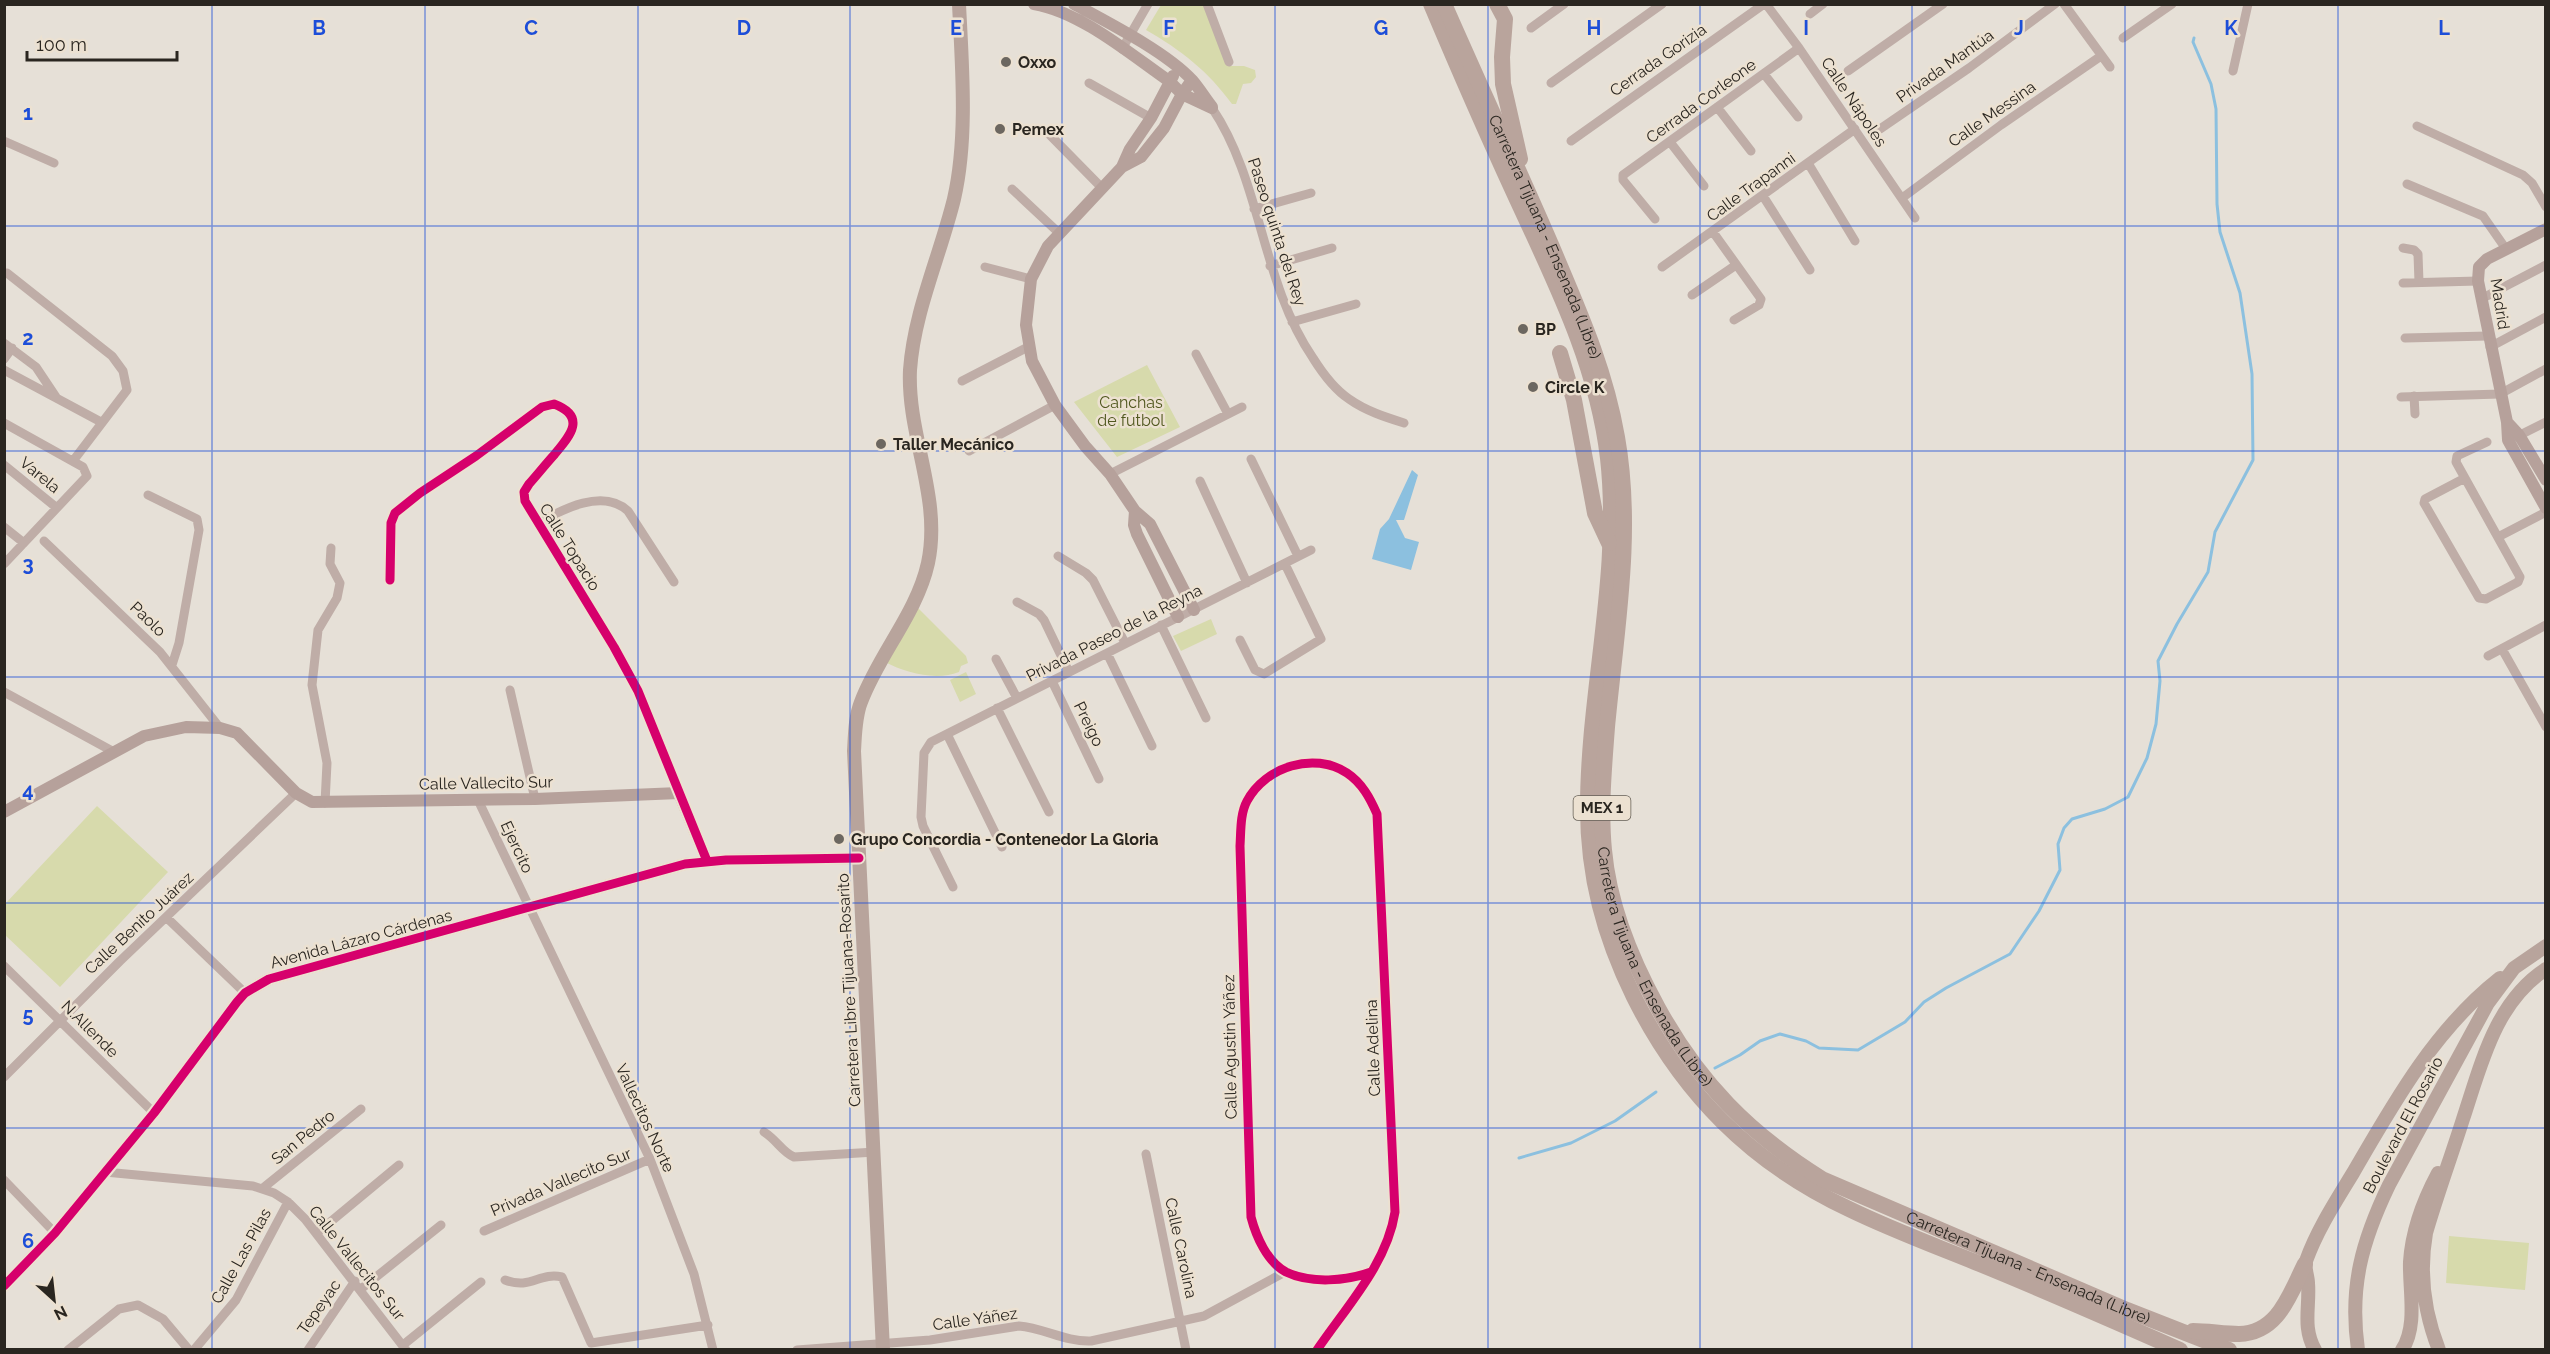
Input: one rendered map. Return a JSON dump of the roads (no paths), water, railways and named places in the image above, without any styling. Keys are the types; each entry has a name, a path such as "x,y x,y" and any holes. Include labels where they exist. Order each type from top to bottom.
{"highway":[{"name":"Carretera Tijuana - Ensenada (Libre)","path":"1431,4 1582,350 1602,423 1608,459 1611,547 1588,780 1590,860 1600,910 1616,957 1651,1031 1669,1059 1710,1111 1760,1155 1818,1193 1869,1219 2045,1291 2180,1350"},
{"name":"Carretera Tijuana - Ensenada (Libre)","path":"1444,4 1594,344 1607,390 1618,442 1623,491 1624,534 1602,795 1604,849 1612,896 1625,938 1635,963 1671,1031 1709,1085 1744,1122 1783,1154 1822,1179 1930,1227 2229,1350"},
{"path":"1503,9 1503,84 1530,195"},
{"path":"1560,353 1574,400 1594,507 1611,547"},
{"path":"2180,1331 2239,1334 2263,1328 2280,1312 2305,1264"}],"main road":[{"name":"Carretera Libre Tijuana-Rosarito","path":"883,1347 854,751 860,704 921,588 931,543 930,504 917,437 910,373 918,323 954,198 960,158 962,63 959,4"},
{"name":"Boulevard El Rosario","path":"2358,1350 2355,1302 2358,1265 2375,1215 2488,1003 2514,968 2546,946"},
{"path":"2315,1350 2307,1332 2308,1284 2305,1264 2331,1210 2356,1166 2437,1040 2460,1013 2514,968"},
{"path":"2439,1350 2426,1306 2423,1252 2426,1233 2482,1061 2496,1029 2517,994 2546,969"},
{"path":"2402,1350 2408,1337 2410,1323 2410,1261 2414,1231 2422,1204 2454,1145"}],"street":[{"path":"1034,4 1047,6 1076,19 1169,81 1182,94 1212,108"},
{"path":"1122,49 1148,4"},
{"path":"1207,4 1229,62"},
{"path":"1531,28 1564,4"},
{"path":"1551,83 1662,4"},
{"name":"Calle Nápoles","path":"1765,4 1799,48 1915,218"},
{"name":"Cerrada Gorizia","path":"1571,141 1765,4"},
{"path":"1810,14 1823,4"},
{"path":"1848,71 1942,4"},
{"name":"Privada Mantúa","path":"1880,129 1969,68 2055,4"},
{"path":"2064,4 2110,67"},
{"path":"2123,38 2172,4"},
{"path":"2233,71 2248,4"},
{"path":"1075,5 1130,36 1180,69 1192,80 1212,108"},
{"name":"Cerrada Corleone","path":"1655,219 1622,178 1799,48"},
{"name":"Calle Messina","path":"1902,198 2001,125 2101,56"},
{"path":"1122,167 1130,149 1151,118 1169,81 1180,69"},
{"path":"1764,74 1798,117"},
{"path":"1192,80 1164,128 1141,157 1122,167 1059,233 1043,254 1031,279 1026,308 1028,347 1040,379 1055,405 1085,446 1110,474 1135,511 1146,518 1194,610"},
{"path":"1089,83 1151,118"},
{"path":"1717,107 1751,151"},
{"name":"Paseo quinta del Rey","path":"1212,108 1226,130 1254,209 1270,266 1292,322 1308,351 1336,388 1364,408 1404,423"},
{"path":"2417,126 2523,175 2532,183 2546,207"},
{"name":"Calle Trapanni","path":"1662,267 1855,129"},
{"path":"1047,132 1102,188"},
{"path":"4,141 54,163"},
{"path":"1670,142 1704,186"},
{"path":"1808,163 1855,241"},
{"path":"2407,184 2483,216 2506,249"},
{"path":"1012,189 1059,233"},
{"path":"1254,209 1311,193"},
{"path":"1763,196 1810,270"},
{"name":"Madrid","path":"2514,437 2507,422 2489,341 2478,281 2479,267 2506,249 2546,229"},
{"path":"1713,232 1761,301 1734,320"},
{"path":"1270,266 1332,248"},
{"path":"2403,248 2414,250 2418,255 2419,282"},
{"path":"2481,299 2546,264"},
{"path":"1692,295 1736,266"},
{"path":"985,267 1031,279"},
{"path":"7,273 111,356 123,371 128,390 73,461"},
{"path":"2403,283 2478,281"},
{"path":"1292,322 1356,304"},
{"path":"2406,338 2489,341 2546,317"},
{"path":"4,359 8,346 36,367 57,398"},
{"path":"962,381 1028,347"},
{"path":"1196,354 1228,414"},
{"path":"2401,397 2500,394 2546,369"},
{"path":"4,370 101,422"},
{"path":"2414,396 2415,414"},
{"name":"Calle Topacio","path":"390,580 391,523 395,513 537,410 554,404 570,415 574,423 573,431 524,492 525,501 638,690 679,793"},
{"path":"969,451 1055,405"},
{"path":"1110,474 1242,407"},
{"path":"2514,437 2546,422"},
{"path":"4,423 73,461 85,469 87,476 4,564"},
{"path":"2514,437 2545,477"},
{"path":"2498,537 2546,510 2514,437"},
{"path":"2465,478 2424,501 2482,600 2518,582 2520,577 2498,537 2465,478 2456,462 2457,456 2487,442"},
{"path":"1251,459 1298,556"},
{"name":"Varela","path":"4,465 57,508"},
{"path":"1200,481 1247,583"},
{"path":"148,495 197,519 199,530 181,632 172,665"},
{"path":"538,523 574,506 596,501 621,504 628,511 674,582"},
{"path":"1135,511 1134,525 1137,534 1178,617"},
{"path":"4,527 24,543"},
{"name":"Paolo","path":"44,540 172,665 197,701 220,728"},
{"path":"325,803 327,763 312,685 318,630 337,598 340,583 330,564 331,548"},
{"name":"Privada Paseo de la Reyna","path":"953,887 923,826 921,817 924,753 931,742 1311,550"},
{"path":"1058,556 1086,573 1093,580 1125,643"},
{"path":"1240,640 1255,670 1264,674 1321,639 1285,564"},
{"path":"1017,602 1044,620 1069,672"},
{"path":"1161,626 1206,718"},
{"path":"2488,656 2544,629"},
{"path":"2502,649 2546,727"},
{"path":"1107,652 1152,746"},
{"path":"996,659 1017,698"},
{"name":"Preigo","path":"1052,681 1099,779"},
{"path":"510,690 535,799"},
{"path":"4,692 114,752"},
{"path":"997,708 1049,812"},
{"path":"4,812 144,736 166,729 186,727 220,728 237,733 296,793"},
{"path":"947,734 1002,847"},
{"name":"Calle Agustin Yáñez","path":"1285,1272 1262,1245 1251,1217 1240,846 1242,818 1246,803 1254,789 1269,776 1287,767 1309,763"},
{"name":"Calle Adelina","path":"1309,763 1332,766 1347,773 1359,783 1370,798 1377,814 1395,1212 1392,1232 1386,1247 1317,1350"},
{"name":"Calle Vallecito Sur","path":"296,793 312,802 325,803 535,799 679,793"},
{"name":"Calle Benito Juárez","path":"4,1077 60,1020 296,793"},
{"path":"679,793 707,861"},
{"name":"Ejercito","path":"478,800 529,907"},
{"name":"Avenida Lázaro Cárdenas","path":"4,1286 55,1233 154,1113 244,993 257,985 280,976 646,873 707,861 859,858"},
{"name":"Vallecitos Norte","path":"529,907 650,1160 686,1251 713,1350"},
{"path":"167,918 244,993"},
{"name":"N.Allende","path":"4,966 154,1113"},
{"name":"San Pedro","path":"263,1188 362,1108"},
{"path":"764,1132 776,1139 783,1150 794,1157 875,1152"},
{"name":"Calle Carolina","path":"1146,1154 1186,1350"},
{"name":"Privada Vallecito Sur","path":"484,1231 650,1160"},
{"path":"317,1233 399,1165"},
{"name":"Calle Vallecitos Sur","path":"105,1172 263,1188 288,1202 317,1233 405,1347"},
{"path":"4,1180 55,1233"},
{"name":"Calle Las Pilas","path":"194,1350 236,1300 288,1202"},
{"name":"Tepeyac","path":"308,1350 358,1285 441,1225"},
{"path":"1285,1272 1305,1277 1334,1279 1354,1278 1371,1272"},
{"name":"Calle Yáñez","path":"797,1350 883,1347 1019,1326 1031,1327 1078,1342 1091,1341 1181,1323 1204,1316 1285,1272"},
{"path":"505,1280 524,1284 553,1275 562,1277 591,1343 708,1325"},
{"path":"405,1347 481,1282"},
{"path":"68,1350 119,1309 138,1305 163,1320 189,1350"}],"water":[{"path":"1412,470 1418,475 1404,520 1396,520 1405,538 1419,542 1411,570 1372,559 1380,529 1389,519"}],"waterway":[{"path":"1715,1068 1760,1041 1780,1034 1806,1041 1819,1048 1858,1050 1905,1022 1924,1002 1946,988 2010,954 2039,911 2060,870 2058,844 2064,828 2072,819 2105,809 2128,797 2147,758 2156,724 2160,681 2158,661 2208,572 2215,532 2253,460 2252,374 2240,293 2220,232 2217,204 2216,109 2211,84 2193,42 2194,38"},
{"path":"1519,1158 1571,1143 1615,1121 1656,1092"}],"place":[{"name":"Oxxo","path":"1006,62"},
{"name":"Pemex","path":"1000,129"},
{"name":"BP","path":"1523,329"},
{"name":"Circle K","path":"1533,387"},
{"name":"Taller Mecánico","path":"881,444"},
{"name":"Grupo Concordia - Contenedor La Gloria","path":"839,839"}],"park label":[{"name":"Canchas de futbol","path":"1131,411"}]}
